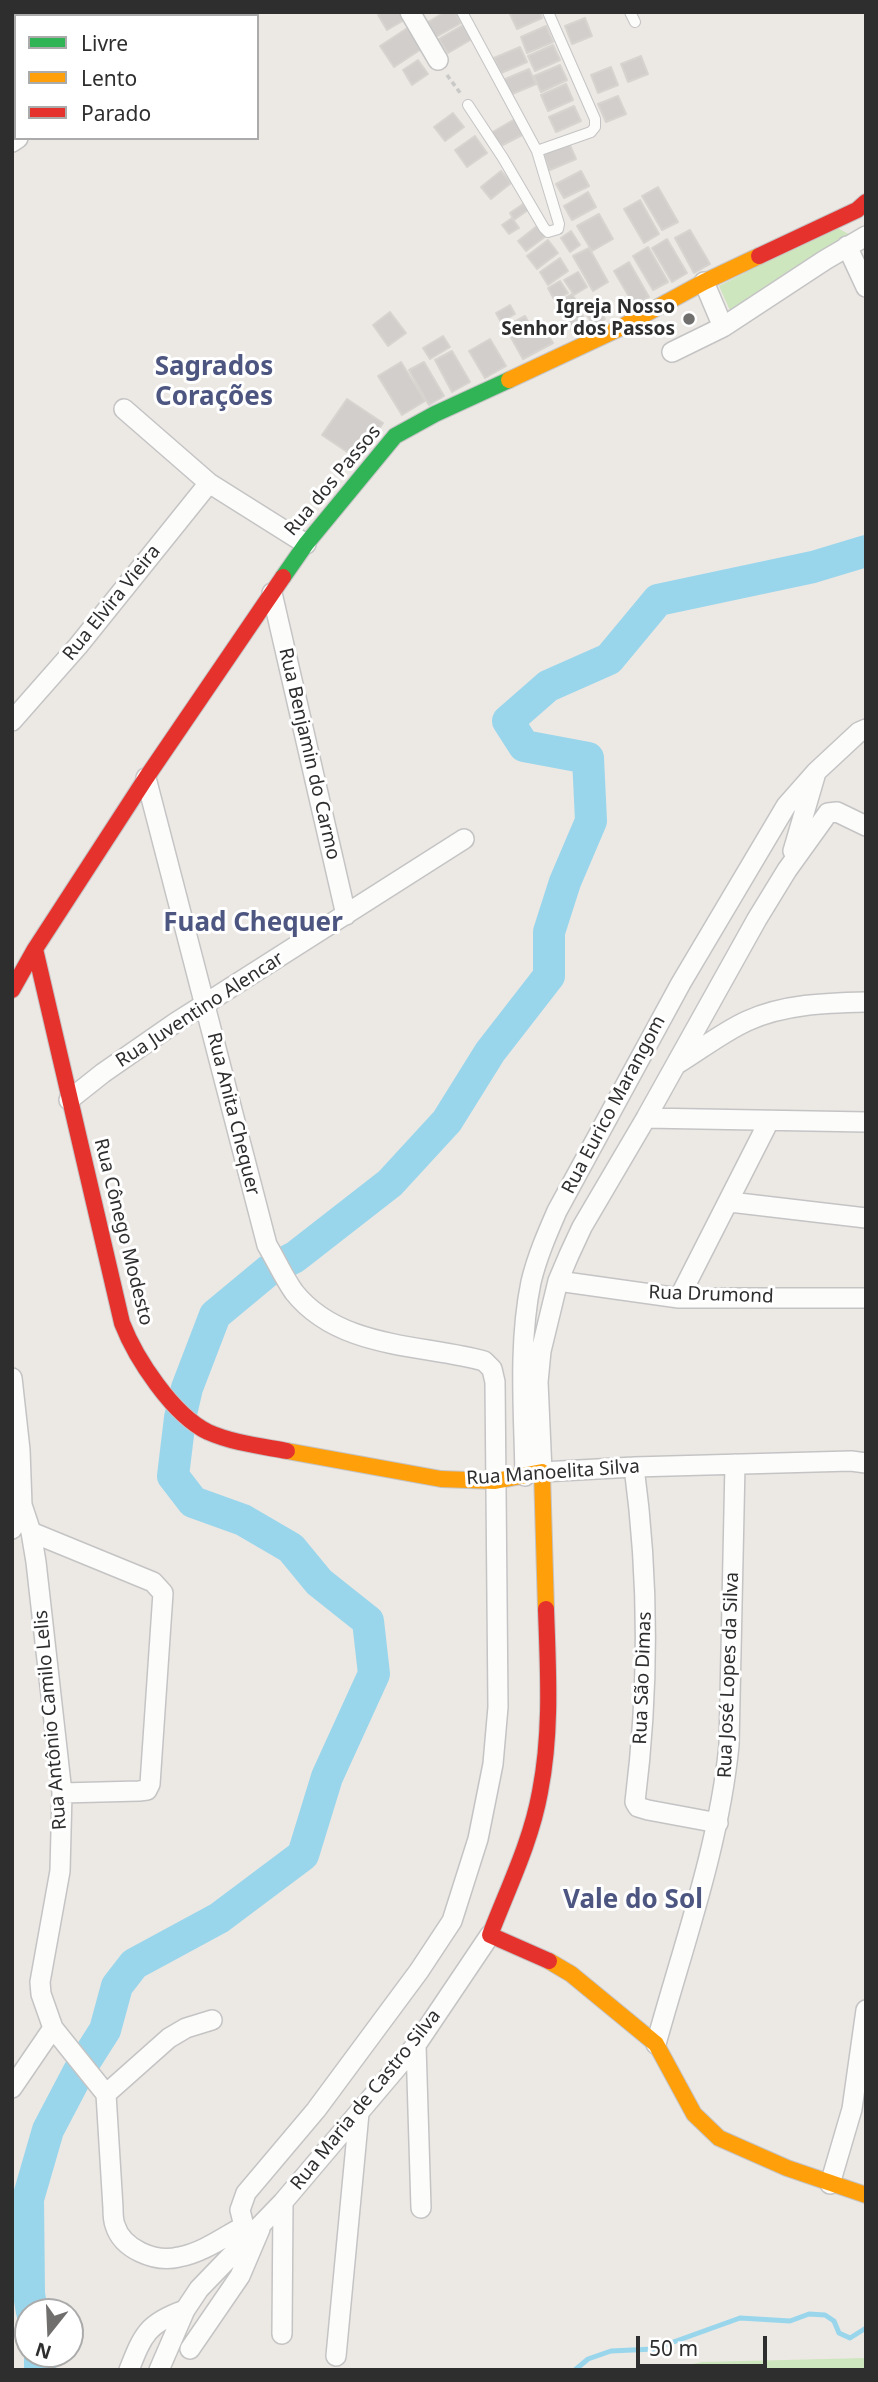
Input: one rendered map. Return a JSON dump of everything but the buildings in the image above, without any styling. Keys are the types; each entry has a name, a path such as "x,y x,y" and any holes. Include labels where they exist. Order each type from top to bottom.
{"street":[{"path":"410,12 438,60"},
{"name":"Rua dos Passos","path":"12,989 146,778 272,593 306,544 395,436 435,414 618,329 704,282 863,210"},
{"path":"672,352 723,327 866,236"},
{"path":"847,246 866,287"},
{"path":"704,282 723,327"},
{"path":"124,409 209,483 306,544"},
{"name":"Rua Elvira Vieira","path":"12,721 78,646 209,483"},
{"name":"Rua Benjamin do Carmo","path":"272,593 346,915"},
{"name":"Rua Eurico Marangom","path":"533,1474 524,1363 526,1317 541,1248 557,1211 681,982 786,806 816,772 859,732 866,729"},
{"path":"788,870 816,772"},
{"name":"Rua Anita Chequer","path":"146,778 267,1245 295,1292 317,1314 342,1328 389,1343 474,1358 484,1361 492,1369 495,1382 495,1481"},
{"name":"Rua Eurico Marangom","path":"533,1474 538,1382 545,1332 558,1281 582,1227 723,978 821,820 828,813 837,812 866,826"},
{"name":"Rua Juventino Alencar","path":"69,1100 175,1023 464,839"},
{"path":"35,949 69,1100"},
{"path":"676,1064 746,1021 769,1012 799,1006 866,1002"},
{"name":"Rua Cônego Modesto","path":"69,1100 122,1322 132,1350 145,1371 197,1425 221,1437 243,1443"},
{"path":"646,1118 866,1122"},
{"path":"679,1298 769,1121"},
{"path":"730,1202 866,1217"},
{"name":"Rua Drumond","path":"558,1281 679,1298 866,1298"},
{"path":"12,1378 18,1416 22,1531 153,1582 163,1593 150,1784 146,1790 139,1791 62,1793"},
{"name":"Rua Manoelita Silva","path":"243,1443 441,1479 495,1481 533,1474 634,1466 852,1461 866,1463"},
{"name":"Rua José Lopes da Silva","path":"656,2044 718,1823 729,1745 735,1464"},
{"name":"Rua São Dimas","path":"634,1466 642,1524 646,1610 644,1703 635,1802 638,1807 648,1810 718,1823"},
{"name":"Rua Maria de Castro Silva","path":"159,2370 185,2310 199,2289 253,2227 283,2202 416,2045 490,1935 528,1839 540,1794 547,1748 549,1691 533,1474"},
{"name":"Rua Maria de Castro Silva","path":"253,2227 240,2210 246,2193 316,2110 377,2029 452,1921 478,1839 493,1764 498,1707 495,1481"},
{"name":"Rua Antônio Camilo Lelis","path":"22,1531 62,1793 60,1871 40,1982 52,2028 101,2087"},
{"path":"490,1935 571,1973 656,2044 694,2114 719,2138 831,2184 866,2195"},
{"path":"190,2348 240,2276 251,2254 253,2227 178,2258 160,2258 138,2251 123,2240 115,2226 101,2087 169,2038 186,2028 212,2020"},
{"path":"831,2184 859,2110 865,2022"},
{"path":"12,2088 52,2028"},
{"path":"416,2045 421,2208"},
{"path":"336,2356 359,2113"},
{"path":"282,2334 283,2202"},
{"path":"130,2370 136,2352 150,2328 163,2318 185,2310"}],"lane":[{"path":"462,12 537,151 558,229 548,232 544,228 468,105"},
{"path":"537,151 591,132 595,127 595,119 548,12"}],"path":[{"path":"438,60 468,105"}],"green space":[{"path":"836,227 854,237 732,315 719,286"},
{"path":"866,2358 866,2370 663,2370 702,2362"}],"waterway":[{"path":"30,2298 28,2199 48,2130 79,2071 105,2030 117,1986 134,1964 219,1918 303,1855 327,1777 374,1674 368,1621 319,1582 291,1548 243,1520 193,1502 173,1476 180,1418 187,1388 215,1315 268,1271 295,1257 390,1183 447,1121 490,1052 549,976 549,932 565,882 591,821 588,758 524,746 508,721 548,686 609,659 658,600 813,567 866,551"},
{"path":"575,2370 588,2359 611,2351 654,2349 740,2318 790,2321 809,2314 825,2315 834,2321 839,2333 850,2338 866,2328"}],"traffic: fast":[{"path":"283,577 306,544 395,436 435,414 509,380"}],"traffic: slow":[{"path":"509,380 618,329 704,282 759,256"},
{"path":"287,1451 441,1479 495,1481 542,1472 546,1609"},
{"path":"549,1961 571,1974 656,2044 694,2114 719,2138 787,2168 866,2195"}],"traffic: jam":[{"path":"759,256 857,210 866,202"},
{"path":"12,990 35,949 146,778 283,577"},
{"path":"35,949 122,1323 136,1353 169,1400 195,1424 227,1439 287,1451"},
{"path":"546,1609 548,1723 544,1769 536,1811 525,1847 490,1935 549,1961"}],"place":[{"name":"Igreja Nosso Senhor dos Passos","path":"689,319"}],"district":[{"name":"Sagrados Corações","path":"214,383"},
{"name":"Fuad Chequer","path":"253,924"},
{"name":"Vale do Sol","path":"633,1901"}]}
